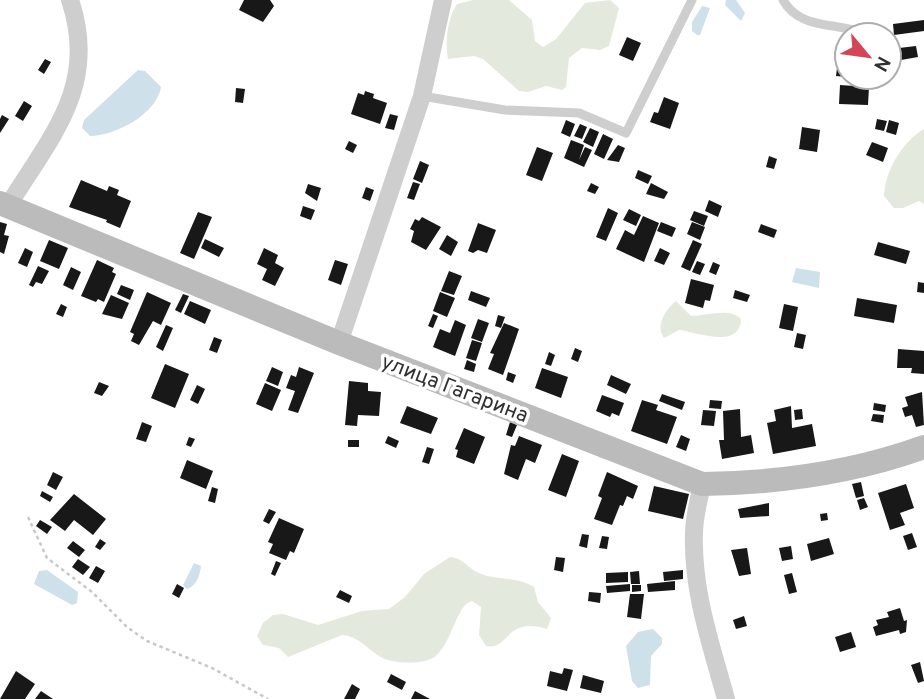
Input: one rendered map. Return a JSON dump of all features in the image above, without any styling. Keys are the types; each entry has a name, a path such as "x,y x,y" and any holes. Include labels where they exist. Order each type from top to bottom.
{"main road":[{"name":"улица Гагарина","path":"4,204 339,343 702,484 765,483 883,462 924,447"}],"street":[{"path":"4,204 73,96 80,54 76,19 70,0"},
{"path":"339,343 422,96 443,0"},
{"path":"702,484 694,531 694,566 699,602 726,699"}],"lane":[{"path":"422,96 505,110 579,113 626,134 692,0"},
{"path":"783,0 788,9 801,17 833,28"}],"path":[{"path":"29,517 47,558 92,592 127,628 147,641 212,668 268,699"}],"shaded area":[{"path":"473,0 509,0 532,20 535,41 543,47 556,39 585,3 610,0 619,8 609,46 600,50 582,48 569,58 566,87 562,90 546,86 528,92 519,91 483,59 474,56 448,59 451,17 457,4"},
{"path":"726,0 736,0 745,13 741,21 725,5"},
{"path":"702,6 710,8 700,35 697,35 692,31 692,22"},
{"path":"138,70 145,71 161,87 152,106 122,128 90,136 82,128 84,120"},
{"path":"924,129 924,204 919,201 903,208 894,208 884,196 891,167 902,149"},
{"path":"796,268 820,272 819,288 792,282"},
{"path":"676,301 691,316 724,313 736,315 741,319 739,328 726,337 679,330 664,338 661,333 662,318"},
{"path":"450,557 459,559 475,571 486,575 521,581 534,587 538,602 551,618 547,629 523,627 515,630 499,644 486,646 479,635 481,607 472,601 462,609 439,652 433,658 413,663 384,659 348,636 342,635 288,657 279,648 263,645 257,636 263,623 273,615 283,614 318,625 362,611 389,609 405,597 424,574"},
{"path":"194,563 201,566 200,573 196,583 187,589 183,585"},
{"path":"47,570 78,592 77,603 72,605 34,584 39,571"},
{"path":"653,629 662,638 662,644 651,656 650,685 638,688 632,681 626,646 638,632"}],"building":[{"path":"244,0 270,0 274,6 263,22 239,10"},
{"path":"924,20 924,31 903,34 903,23"},
{"path":"627,37 641,43 633,61 619,55"},
{"path":"916,46 918,57 903,60 903,48"},
{"path":"45,59 51,62 44,74 38,70"},
{"path":"236,88 245,89 243,103 235,102"},
{"path":"365,91 374,94 373,98 387,103 380,124 351,114 358,93 364,95"},
{"path":"840,91 869,91 868,105 839,104"},
{"path":"664,97 679,103 670,129 650,122 654,112 658,113"},
{"path":"24,101 32,106 23,121 15,116"},
{"path":"390,114 398,116 394,130 385,128"},
{"path":"2,115 9,119 0,133 0,119"},
{"path":"877,119 887,121 884,131 875,129"},
{"path":"566,120 575,124 570,137 561,133"},
{"path":"889,120 899,123 896,135 886,132"},
{"path":"580,124 587,127 582,139 574,136"},
{"path":"802,127 820,130 817,152 799,149"},
{"path":"590,128 599,132 593,147 583,142"},
{"path":"603,134 613,139 604,159 594,154"},
{"path":"571,140 584,145 579,160 585,147 592,150 584,167 564,158"},
{"path":"349,141 357,145 353,153 345,149"},
{"path":"872,142 888,148 883,162 866,155"},
{"path":"618,145 625,148 619,162 607,160"},
{"path":"537,147 553,153 542,181 526,175"},
{"path":"769,156 777,159 774,169 766,167"},
{"path":"420,161 429,165 422,183 413,179"},
{"path":"638,170 652,176 648,184 635,178"},
{"path":"81,180 107,191 109,186 119,190 117,195 131,201 120,228 106,222 107,220 69,207"},
{"path":"413,182 420,184 414,200 407,198"},
{"path":"591,183 599,187 595,194 587,191"},
{"path":"651,183 668,192 664,199 646,194"},
{"path":"308,184 321,188 317,201 305,193"},
{"path":"366,187 374,190 370,201 362,198"},
{"path":"709,200 722,206 718,217 705,211"},
{"path":"303,206 315,210 311,220 300,216"},
{"path":"608,208 618,213 606,241 596,237"},
{"path":"629,209 641,215 636,226 623,220"},
{"path":"694,211 708,216 704,226 690,220"},
{"path":"198,212 212,217 194,259 180,253"},
{"path":"643,216 659,223 644,262 616,249 625,230 634,235"},
{"path":"422,217 441,227 426,250 411,242 414,231 410,229 415,219 419,221"},
{"path":"0,222 7,224 4,235 9,236 4,254 0,252"},
{"path":"661,222 676,228 672,237 657,231"},
{"path":"692,222 705,227 700,240 687,234"},
{"path":"478,223 496,230 487,253 468,251"},
{"path":"761,224 777,230 774,238 758,232"},
{"path":"447,235 458,242 451,256 439,249"},
{"path":"205,239 224,248 219,257 201,248"},
{"path":"49,240 68,248 59,269 40,261"},
{"path":"693,240 702,244 690,271 681,267"},
{"path":"878,242 910,251 906,264 874,255"},
{"path":"25,248 33,252 27,267 18,263"},
{"path":"264,248 278,255 275,263 284,268 275,286 262,280 267,269 257,264"},
{"path":"660,248 670,253 664,265 654,261"},
{"path":"97,260 114,268 112,272 116,274 104,302 81,296"},
{"path":"335,260 348,264 341,285 328,280"},
{"path":"697,261 705,264 700,275 692,272"},
{"path":"713,262 720,265 716,275 709,272"},
{"path":"38,266 49,271 42,284 36,282 33,287 29,285"},
{"path":"71,267 81,272 73,290 63,285"},
{"path":"449,271 462,276 454,295 441,291"},
{"path":"691,279 714,285 710,301 705,300 703,308 685,303"},
{"path":"918,282 924,283 924,293 917,292"},
{"path":"121,285 134,290 130,300 117,294"},
{"path":"735,290 750,295 747,302 733,298"},
{"path":"471,291 490,298 486,307 468,300"},
{"path":"147,292 171,303 161,325 153,321 139,345 131,341 134,334 130,332"},
{"path":"440,292 455,298 447,317 433,311"},
{"path":"183,294 189,296 181,313 175,310"},
{"path":"111,295 129,303 122,319 102,314"},
{"path":"857,298 897,305 894,323 854,316"},
{"path":"190,301 211,310 205,324 184,314"},
{"path":"61,304 67,307 63,317 56,314"},
{"path":"784,304 798,307 793,331 779,328"},
{"path":"433,314 438,316 433,328 428,326"},
{"path":"498,315 505,317 501,328 495,326"},
{"path":"478,319 489,323 482,342 471,338"},
{"path":"455,320 466,325 455,356 433,347 440,329 450,333"},
{"path":"504,323 519,329 503,375 488,369 494,354 490,353"},
{"path":"166,325 173,328 163,351 156,347"},
{"path":"797,333 806,335 803,349 794,347"},
{"path":"214,337 222,340 217,353 209,350"},
{"path":"472,340 482,343 476,361 466,358"},
{"path":"575,348 582,351 578,362 571,359"},
{"path":"898,349 924,351 924,374 911,373 912,368 897,368"},
{"path":"549,352 555,355 551,366 545,364"},
{"path":"467,360 476,364 474,372 464,369"},
{"path":"165,364 189,374 175,408 151,398"},
{"path":"272,367 283,372 278,386 266,381"},
{"path":"299,367 314,373 298,413 288,410 295,391 286,388 291,375 296,377"},
{"path":"542,368 568,377 561,398 535,388"},
{"path":"508,372 516,375 513,383 506,380"},
{"path":"611,375 631,384 626,394 607,385"},
{"path":"349,381 368,383 368,391 381,392 379,416 358,415 357,426 345,425"},
{"path":"99,382 109,386 102,396 94,393"},
{"path":"265,383 281,390 272,411 256,404"},
{"path":"197,385 205,389 198,404 190,400"},
{"path":"922,392 924,425 916,427 912,415 905,417 902,408 908,406 905,397"},
{"path":"662,394 685,402 682,410 659,401"},
{"path":"602,395 624,403 619,416 612,413 610,417 596,411"},
{"path":"642,400 658,405 656,410 677,417 667,444 631,431"},
{"path":"710,400 722,401 721,409 709,408"},
{"path":"874,403 886,405 885,412 873,410"},
{"path":"407,406 438,418 431,434 400,423"},
{"path":"791,406 792,428 812,424 816,446 773,454 767,423 776,421 774,410"},
{"path":"740,409 741,437 751,435 754,453 722,459 719,440 724,440 723,411"},
{"path":"802,409 803,419 795,420 794,410"},
{"path":"703,410 716,411 714,426 701,425"},
{"path":"873,414 884,415 883,423 871,421"},
{"path":"142,422 152,426 146,442 136,439"},
{"path":"510,422 517,425 512,437 506,435"},
{"path":"464,428 485,437 474,464 456,457 458,450 455,449"},
{"path":"681,435 690,439 686,451 676,447"},
{"path":"388,436 399,441 396,448 385,443"},
{"path":"519,436 542,445 535,463 526,459 518,480 504,474 511,445 515,446"},
{"path":"189,437 195,439 191,447 186,445"},
{"path":"348,440 359,440 359,447 348,447"},
{"path":"427,447 434,449 429,464 422,462"},
{"path":"562,454 579,461 566,497 548,490"},
{"path":"187,460 213,471 206,489 180,478"},
{"path":"53,472 63,477 56,490 47,485"},
{"path":"607,472 638,486 633,499 627,496 623,506 620,505 612,525 594,519 602,498 598,496"},
{"path":"861,482 864,496 856,498 852,484"},
{"path":"906,484 914,508 900,513 905,525 890,530 878,493"},
{"path":"654,486 689,494 683,519 648,511"},
{"path":"212,487 218,489 215,503 208,501"},
{"path":"42,491 53,497 50,502 40,496"},
{"path":"74,494 106,519 93,535 74,520 65,531 50,520"},
{"path":"864,498 868,507 860,510 857,500"},
{"path":"769,503 769,516 740,518 738,509"},
{"path":"269,509 276,512 269,524 263,521"},
{"path":"827,513 828,520 821,521 820,514"},
{"path":"279,518 304,529 294,553 290,551 286,560 269,553 273,544 268,542"},
{"path":"40,520 52,527 47,534 36,526"},
{"path":"912,533 917,547 908,550 903,536"},
{"path":"582,534 589,535 587,548 579,546"},
{"path":"602,536 609,537 607,549 599,548"},
{"path":"829,538 834,554 811,561 807,544"},
{"path":"100,539 106,543 100,550 95,547"},
{"path":"73,541 85,550 79,557 67,548"},
{"path":"791,546 793,559 782,561 779,548"},
{"path":"747,548 751,574 739,576 731,550"},
{"path":"556,557 565,558 563,572 554,570"},
{"path":"78,559 90,567 83,575 72,567"},
{"path":"276,561 281,563 275,576 271,574"},
{"path":"96,566 105,571 98,583 89,578"},
{"path":"683,570 683,579 664,581 663,572"},
{"path":"639,571 640,584 631,584 630,572"},
{"path":"628,572 628,582 606,583 606,573"},
{"path":"792,573 797,592 789,594 784,575"},
{"path":"675,581 675,590 648,592 647,584"},
{"path":"177,584 184,588 179,598 172,594"},
{"path":"630,584 630,591 607,593 606,586"},
{"path":"632,585 641,585 641,591 632,592"},
{"path":"340,590 352,596 349,603 336,597"},
{"path":"589,592 601,593 600,603 588,601"},
{"path":"630,594 644,594 641,619 627,617"},
{"path":"900,608 904,621 907,620 906,632 900,634 899,630 876,636 873,627 878,625 876,620 889,617 887,612"},
{"path":"744,616 747,626 736,629 733,620"},
{"path":"851,632 856,647 840,652 835,637"},
{"path":"920,662 924,681 918,683 911,665"},
{"path":"564,668 573,670 567,691 547,686 550,671 562,674"},
{"path":"16,671 35,684 25,699 0,699"},
{"path":"391,674 406,682 402,690 387,682"},
{"path":"583,675 604,681 601,693 580,688"},
{"path":"352,684 360,689 355,699 344,699"},
{"path":"41,691 53,699 35,699"},
{"path":"415,691 430,699 411,699"}]}
